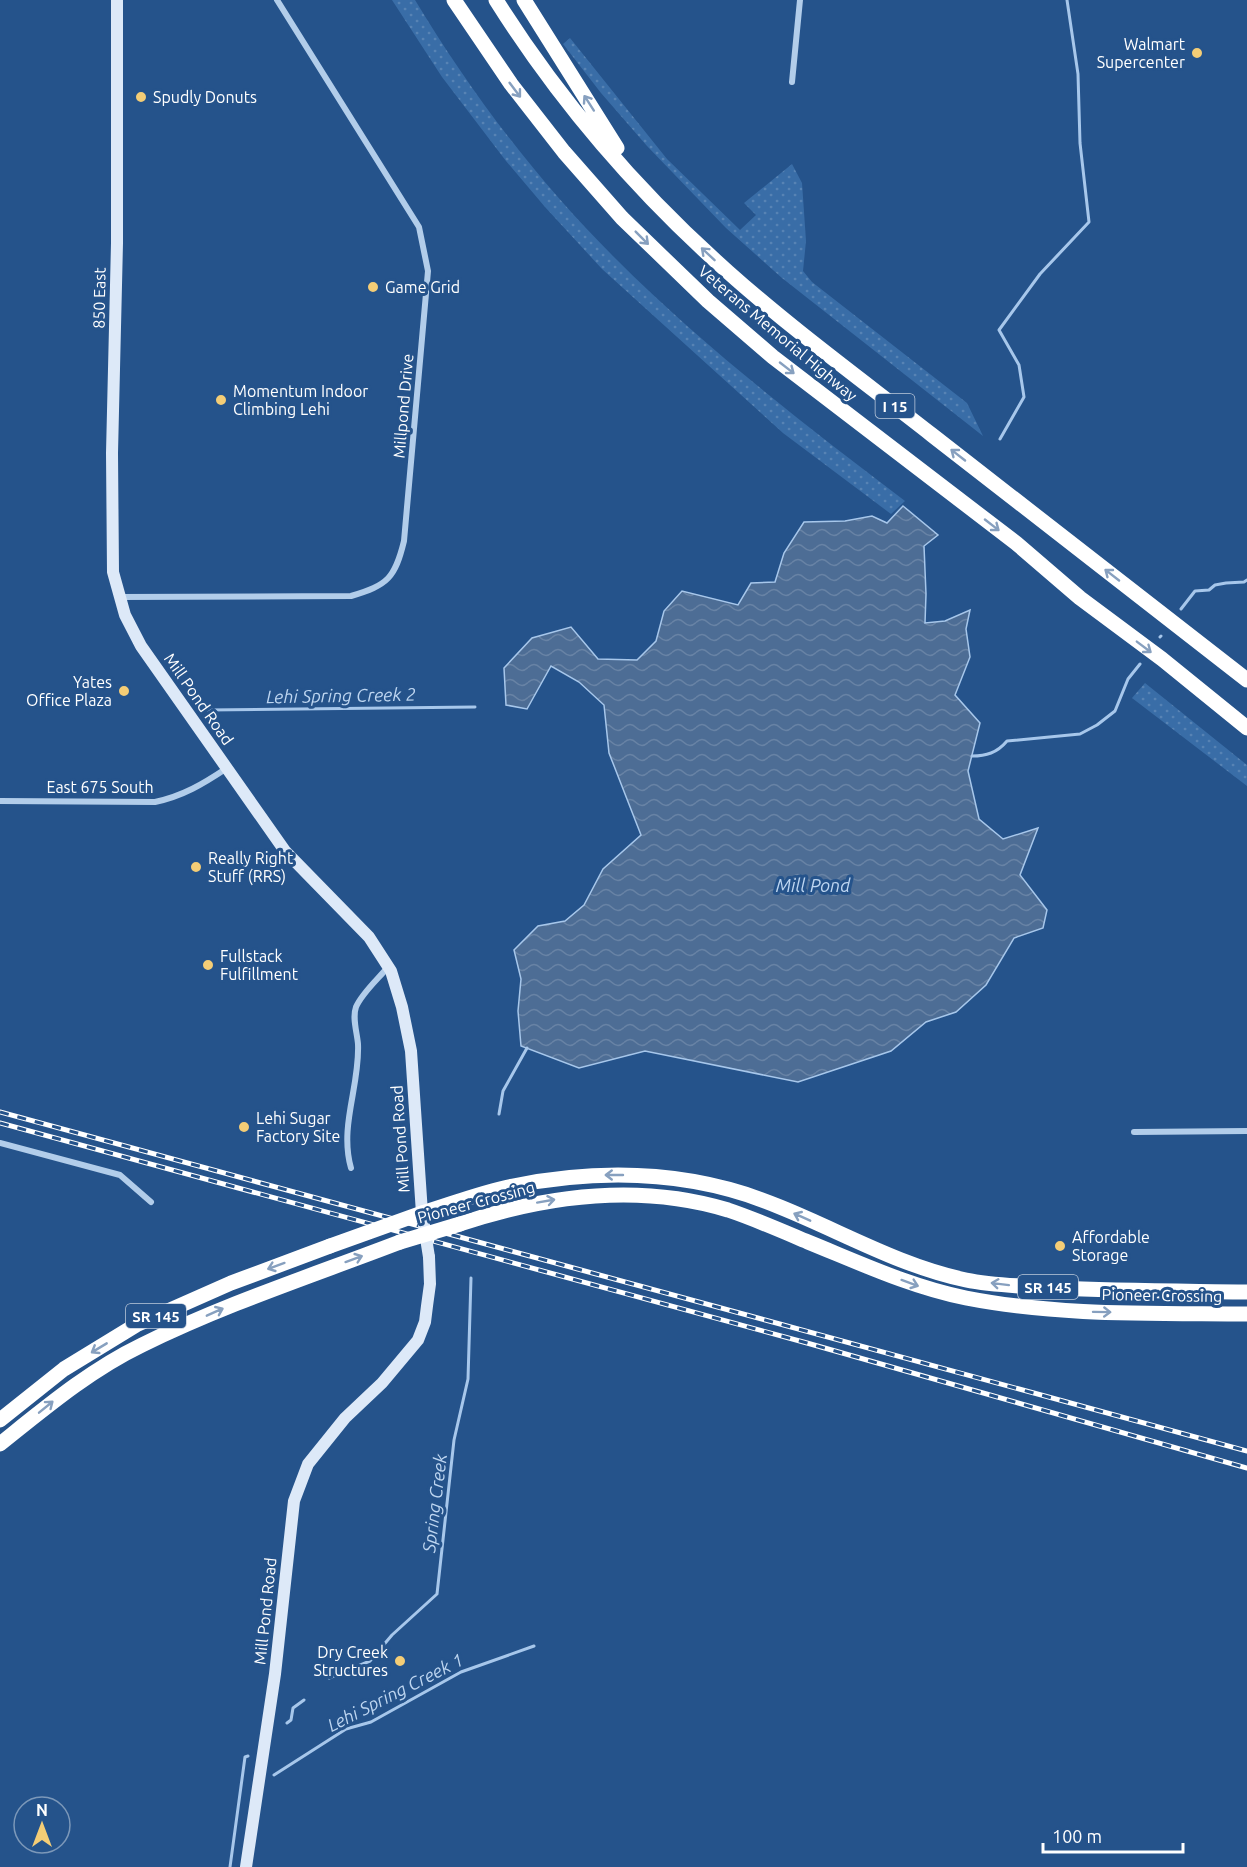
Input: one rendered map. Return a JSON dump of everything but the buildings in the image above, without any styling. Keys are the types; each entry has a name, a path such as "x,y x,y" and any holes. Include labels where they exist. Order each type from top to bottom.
{"highway":[{"path":"441,0 481,42"},
{"name":"Veterans Memorial Highway","path":"454,0 481,42 532,112 597,191 670,267 773,357 1016,543 1080,598 1162,659 1247,728"},
{"name":"Veterans Memorial Highway","path":"496,0 562,93 643,188 700,246 786,322 1247,680"},
{"path":"524,0 643,188"},
{"name":"Pioneer Crossing","path":"0,1420 64,1369 136,1325 231,1283 422,1213 483,1194 512,1186 599,1174 646,1175 695,1181 734,1191 779,1206 880,1252 923,1268 967,1280 1016,1286 1083,1289 1247,1292"},
{"name":"Pioneer Crossing","path":"0,1444 68,1389 140,1345 234,1303 425,1234 489,1215 520,1206 603,1194 644,1195 727,1210 919,1286 966,1298 1083,1312 1247,1314"}],"main road":[{"name":"850 East","path":"117,0 117,243 112,453 113,572 120,597"},
{"name":"Mill Pond Road","path":"120,597 131,628 141,645 285,851 369,937 388,967 402,1007 411,1051 419,1186 429,1257 430,1284 425,1322 418,1340 382,1383 345,1418 308,1464 294,1501 275,1674 246,1867"}],"street":[{"name":"Millpond Drive","path":"120,597 351,596 370,590 386,580 398,566 404,541 429,270 418,227 277,0"},
{"path":"792,82 800,0"},
{"name":"East 675 South","path":"0,801 155,802 177,797 198,787 227,768"},
{"path":"351,1168 347,1156 347,1120 353,1095 357,1056 354,1014 357,1004 388,967"},
{"path":"1134,1132 1247,1131"},
{"path":"0,1143 120,1175 151,1202"}],"shaded area":[{"path":"392,0 415,0 459,69 508,136 560,200 616,259 720,355 905,501 891,514 783,433 602,269 506,161 442,77"},
{"path":"570,38 667,159 740,230 756,215 744,203 792,164 802,183 806,241 803,271 812,282 967,403 983,436 782,278 726,228 647,146 601,93 563,44"},
{"path":"1145,683 1247,765 1247,786 1132,698"}],"water":[{"name":"Mill Pond","path":"903,506 938,535 924,546 925,623 945,621 970,610 966,629 970,657 955,695 980,723 968,771 979,819 1003,839 1038,828 1020,875 1047,910 1043,928 1014,938 986,985 956,1012 926,1022 891,1051 798,1082 645,1051 579,1068 521,1046 518,1011 521,979 514,950 538,926 565,921 584,905 603,869 641,835 609,753 604,705 579,682 551,666 527,709 506,705 504,668 532,638 571,627 598,659 637,660 656,641 664,611 682,591 738,605 751,583 775,582 784,553 804,522 845,521 872,516 887,523"}],"waterway":[{"path":"1000,439 1024,397 1019,365 999,330 1040,274 1089,222 1080,143 1078,74 1067,0"},
{"path":"1181,609 1195,591 1209,590 1215,585 1247,580"},
{"path":"972,756 991,753 1007,741 1080,734 1097,725 1115,711 1128,679 1140,664"},
{"name":"Lehi Spring Creek 2","path":"207,710 475,707"},
{"name":"Spring Creek","path":"499,1114 503,1091 527,1048"},
{"name":"Spring Creek","path":"329,1678 370,1661 392,1635 437,1594 454,1440 468,1379 471,1278"},
{"name":"Lehi Spring Creek 1","path":"274,1775 346,1729 371,1722 461,1672 534,1646"},
{"name":"Spring Creek","path":"287,1723 291,1720 293,1708 304,1700"},
{"name":"Spring Creek","path":"230,1867 245,1757 248,1756"}],"railway":[{"path":"0,1112 1247,1451"},
{"path":"0,1123 807,1343 1247,1468"}],"place":[{"name":"Walmart Supercenter","path":"1197,53"},
{"name":"Spudly Donuts","path":"141,97"},
{"name":"Game Grid","path":"373,287"},
{"name":"Momentum Indoor Climbing Lehi","path":"221,400"},
{"name":"Yates Office Plaza","path":"124,691"},
{"name":"Really Right Stuff (RRS)","path":"196,867"},
{"name":"Fullstack Fulfillment","path":"208,965"},
{"name":"Lehi Sugar Factory Site","path":"244,1127"},
{"name":"Affordable Storage","path":"1060,1246"},
{"name":"Dry Creek Structures","path":"400,1661"}]}
